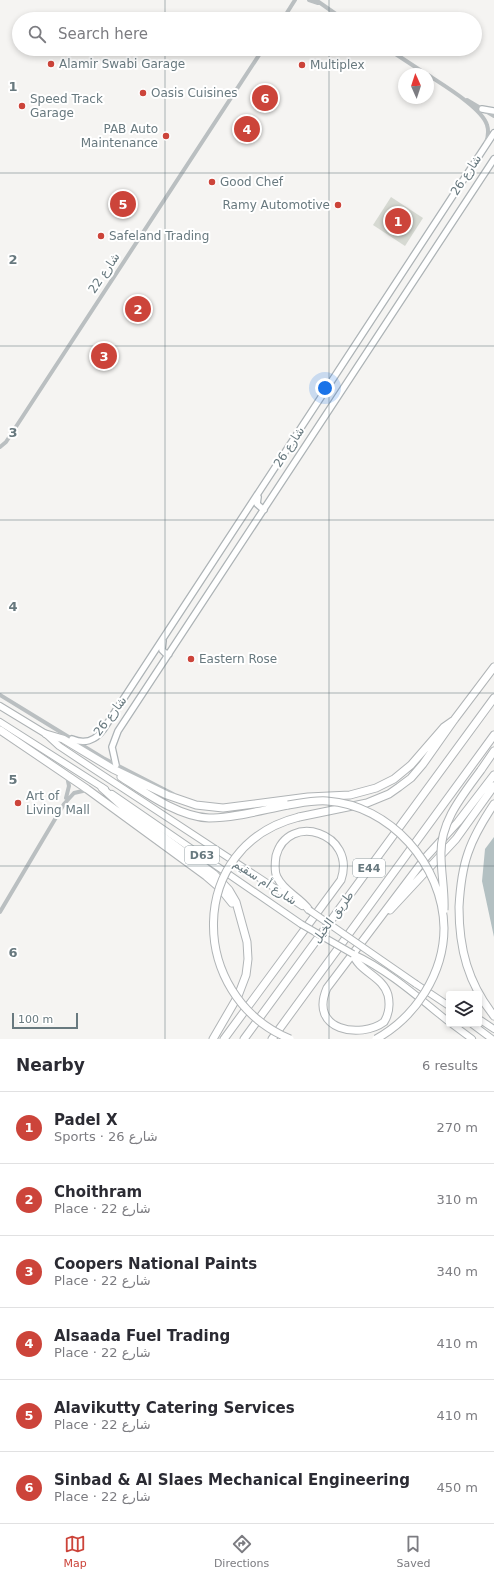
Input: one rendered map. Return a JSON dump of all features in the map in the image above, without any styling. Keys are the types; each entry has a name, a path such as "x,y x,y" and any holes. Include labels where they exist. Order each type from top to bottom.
{"highway":[{"path":"290,1039 274,1031 254,1016 232,990 224,977 218,961 214,944 213,919 215,902 228,869 240,852 255,838 279,823 299,817 366,803 389,794 399,788 418,770 435,749 454,720 494,667"},
{"name":"طريق الخيل","path":"244,1039 494,698"},
{"path":"47,736 54,735 63,739 127,776 181,801 208,808 230,808 295,798 350,795 368,791 386,784 402,773 419,758 444,727 454,720"},
{"path":"0,730 87,790 211,880 230,899 242,920"},
{"name":"طريق الخيل","path":"272,1039 494,734"},
{"path":"47,736 63,742 157,799 189,814 209,818 251,813 288,805 317,801 340,803 371,813 390,825 408,842 424,863 436,891 443,920"},
{"path":"376,1039 398,1024 417,1004 434,976 444,934 441,854 442,839 447,823 455,807 494,751"},
{"path":"480,770 494,756"},
{"path":"348,1037 335,1031 328,1024 323,1011 323,999 330,983 426,858 464,814 494,775"},
{"path":"102,788 123,807 220,879 233,896 246,934 248,951 246,975 238,996 213,1039"},
{"path":"369,931 377,925 440,858 464,829 492,789"},
{"path":"494,804 475,836 466,858 460,896 459,924 462,948 468,970 480,996 494,1016"},
{"path":"224,1039 340,880 343,872 343,862 338,848 326,836 309,832 296,834 286,840 278,851 275,866 277,877 281,884 302,901 309,910"},
{"path":"353,954 357,963 382,984 387,992 389,1001 388,1014 381,1026 371,1034 362,1038"}],"main road":[{"path":"482,109 494,111"},
{"name":"شارع 26","path":"72,739 90,741 100,733 494,133"},
{"name":"شارع 26","path":"116,765 112,750 114,738 494,159"},
{"path":"261,490 256,502 258,506 264,510"},
{"path":"164,637 162,650 169,654"},
{"name":"شارع أم سقيم","path":"0,706 47,736 78,759 309,910 446,1004"},
{"name":"شارع أم سقيم","path":"0,722 102,788 302,924 372,964 446,1020"},
{"path":"435,996 446,999"},
{"path":"482,1021 494,1029"},
{"path":"456,1027 472,1039"},
{"path":"476,1027 492,1039"}],"street":[{"path":"287,12 295,0"},
{"path":"309,0 317,1 333,12"},
{"name":"شارع 22","path":"0,447 6,442 258,56"},
{"path":"398,56 416,68"},
{"path":"434,80 494,116"},
{"path":"456,94 479,112 486,121 488,132 485,147"},
{"path":"0,695 116,765 164,789 181,801"},
{"path":"0,912 64,804 69,790 67,776"},
{"path":"64,804 74,793 87,790"}],"shaded area":[{"path":"391,197 423,218 405,246 373,225"},
{"path":"494,837 494,937 482,881 485,849"}],"place":[{"name":"Alamir Swabi Garage","path":"51,64"},
{"name":"Multiplex","path":"302,65"},
{"name":"Oasis Cuisines","path":"143,93"},
{"name":"Sinbad & Al Slaes Mechanical Engineering","path":"265,98"},
{"name":"Speed Track Garage","path":"22,106"},
{"name":"Alsaada Fuel Trading","path":"247,129"},
{"name":"PAB Auto Maintenance","path":"166,136"},
{"name":"Good Chef","path":"212,182"},
{"name":"Alavikutty Catering Services","path":"123,204"},
{"name":"Ramy Automotive","path":"338,205"},
{"name":"Padel X","path":"398,221"},
{"name":"Safeland Trading","path":"101,236"},
{"name":"Choithram","path":"138,309"},
{"name":"Coopers National Paints","path":"104,356"},
{"name":"Eastern Rose","path":"191,659"},
{"name":"Art of Living Mall","path":"18,803"}]}
